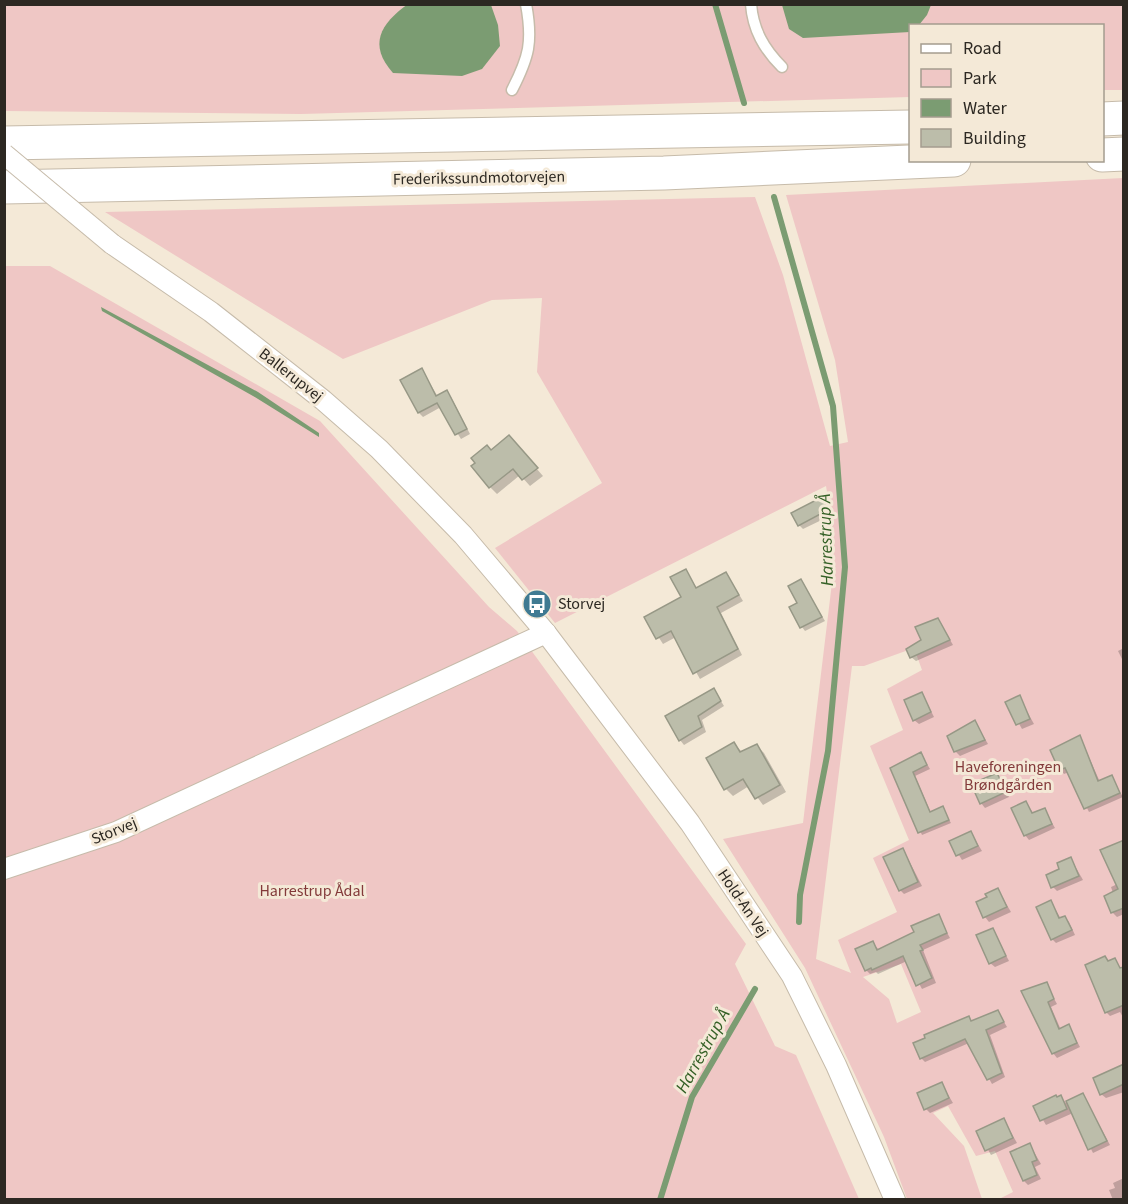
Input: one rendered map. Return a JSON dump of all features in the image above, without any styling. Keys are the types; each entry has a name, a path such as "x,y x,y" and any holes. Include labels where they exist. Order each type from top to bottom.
{"highway":[{"path":"1104,119 1124,118"},
{"path":"4,126 119,142"},
{"path":"4,143 909,127"},
{"path":"1104,155 1124,154"},
{"name":"Frederikssundmotorvejen","path":"4,187 664,173 909,162"}],"street":[{"name":"Ballerupvej","path":"4,154 112,244 211,312 323,400 379,449 462,535 546,633"},
{"name":"Storvej","path":"4,869 116,832 546,633"},
{"name":"Hold-An Vej","path":"546,633 690,823 792,976 836,1065 895,1200"}],"lane":[{"path":"512,90 528,59 531,32 526,4"},
{"path":"751,4 752,22 762,43 767,53 782,68"}],"green space":[{"path":"5,5 1123,5 1123,90 1104,90 1104,24 909,24 909,97 301,114 5,111"},
{"name":"Haveforeningen Brøndgården","path":"1123,178 1123,1199 999,1199 1013,1192 995,1151 976,1156 948,1106 933,1113 964,1146 982,1199 907,1199 884,1137 805,968 723,839 803,823 834,566 831,516 826,486 555,623 495,548 602,483 537,372 542,298 492,300 343,359 105,212 755,197 783,275 830,446 848,442 835,360 786,195","holes":["914,648 922,670 887,689 903,730 870,746 909,840 873,858 897,912 838,940 851,973 816,959 852,666 864,666","901,964 921,1012 897,1023 889,999 863,977"]},
{"name":"Harrestrup Ådal","path":"4,266 50,266 320,421 489,607 517,631 746,944 735,964 775,1046 796,1055 859,1199 5,1199"}],"water":[{"path":"408,4 491,5 498,25 500,46 482,69 462,76 393,73 385,63 379,44 384,27"},
{"path":"782,4 931,5 920,24 909,24 909,32 803,38 789,29"},
{"path":"101,307 258,392 319,433 319,437 253,396 102,311"}],"building":[{"path":"422,368 436,396 447,390 467,429 455,435 437,403 418,413 400,380"},
{"path":"509,435 538,468 522,480 513,469 489,488 471,466 475,463 471,458 487,445 491,450"},
{"path":"822,497 828,510 798,526 791,513"},
{"path":"686,569 696,588 726,572 739,595 717,607 738,649 693,674 671,631 656,639 644,617 681,597 670,577"},
{"path":"801,579 822,617 800,628 789,607 797,603 788,586"},
{"path":"938,618 950,640 910,658 906,649 921,640 915,627"},
{"path":"714,688 721,701 698,716 702,727 679,741 665,716"},
{"path":"922,692 931,712 913,721 904,700"},
{"path":"1020,695 1030,719 1016,725 1005,702"},
{"path":"975,720 985,740 954,752 947,736"},
{"path":"1080,735 1098,781 1112,775 1120,793 1084,809 1065,768 1059,770 1050,750"},
{"path":"734,742 740,752 757,744 780,785 755,799 743,779 724,790 706,758"},
{"path":"921,752 927,765 913,772 930,812 943,806 949,820 918,833 890,768"},
{"path":"997,773 1006,792 980,804 971,784"},
{"path":"1026,801 1032,813 1045,808 1052,824 1024,836 1011,808"},
{"path":"971,831 978,846 956,856 949,841"},
{"path":"1124,840 1124,908 1111,913 1104,896 1118,889 1100,850"},
{"path":"903,848 918,882 899,891 883,857"},
{"path":"1071,857 1079,876 1051,888 1046,875 1059,869 1057,863"},
{"path":"998,888 1007,907 983,918 976,902 987,897 985,894"},
{"path":"1051,900 1059,918 1065,916 1072,930 1051,940 1036,907"},
{"path":"939,914 947,933 920,945 923,950 920,951 932,978 916,986 903,956 865,971 855,949 873,941 877,950 914,932 911,926"},
{"path":"993,928 1006,956 989,964 976,935"},
{"path":"1105,956 1108,961 1115,958 1120,968 1124,967 1124,1005 1105,1013 1085,965"},
{"path":"1047,982 1054,999 1048,1002 1059,1029 1069,1024 1077,1043 1052,1054 1021,991"},
{"path":"998,1010 1004,1022 986,1030 1002,1073 987,1080 965,1039 920,1059 913,1043 925,1038 924,1035 969,1016 971,1021"},
{"path":"1124,1064 1124,1084 1100,1095 1093,1078"},
{"path":"942,1082 949,1098 924,1110 917,1093"},
{"path":"1083,1093 1107,1141 1088,1150 1066,1101"},
{"path":"1056,1095 1057,1097 1061,1095 1067,1109 1040,1121 1033,1106"},
{"path":"1004,1118 1013,1138 985,1151 976,1131"},
{"path":"1030,1143 1037,1160 1032,1162 1037,1175 1023,1181 1010,1152"}],"waterway":[{"name":"Harrestrup Å","path":"715,4 744,103"},
{"name":"Harrestrup Å","path":"774,197 833,406 845,567 828,751 800,895 799,922"},
{"name":"Harrestrup Å","path":"660,1200 692,1097 755,989"}],"place":[{"name":"Storvej","path":"537,604"}]}
